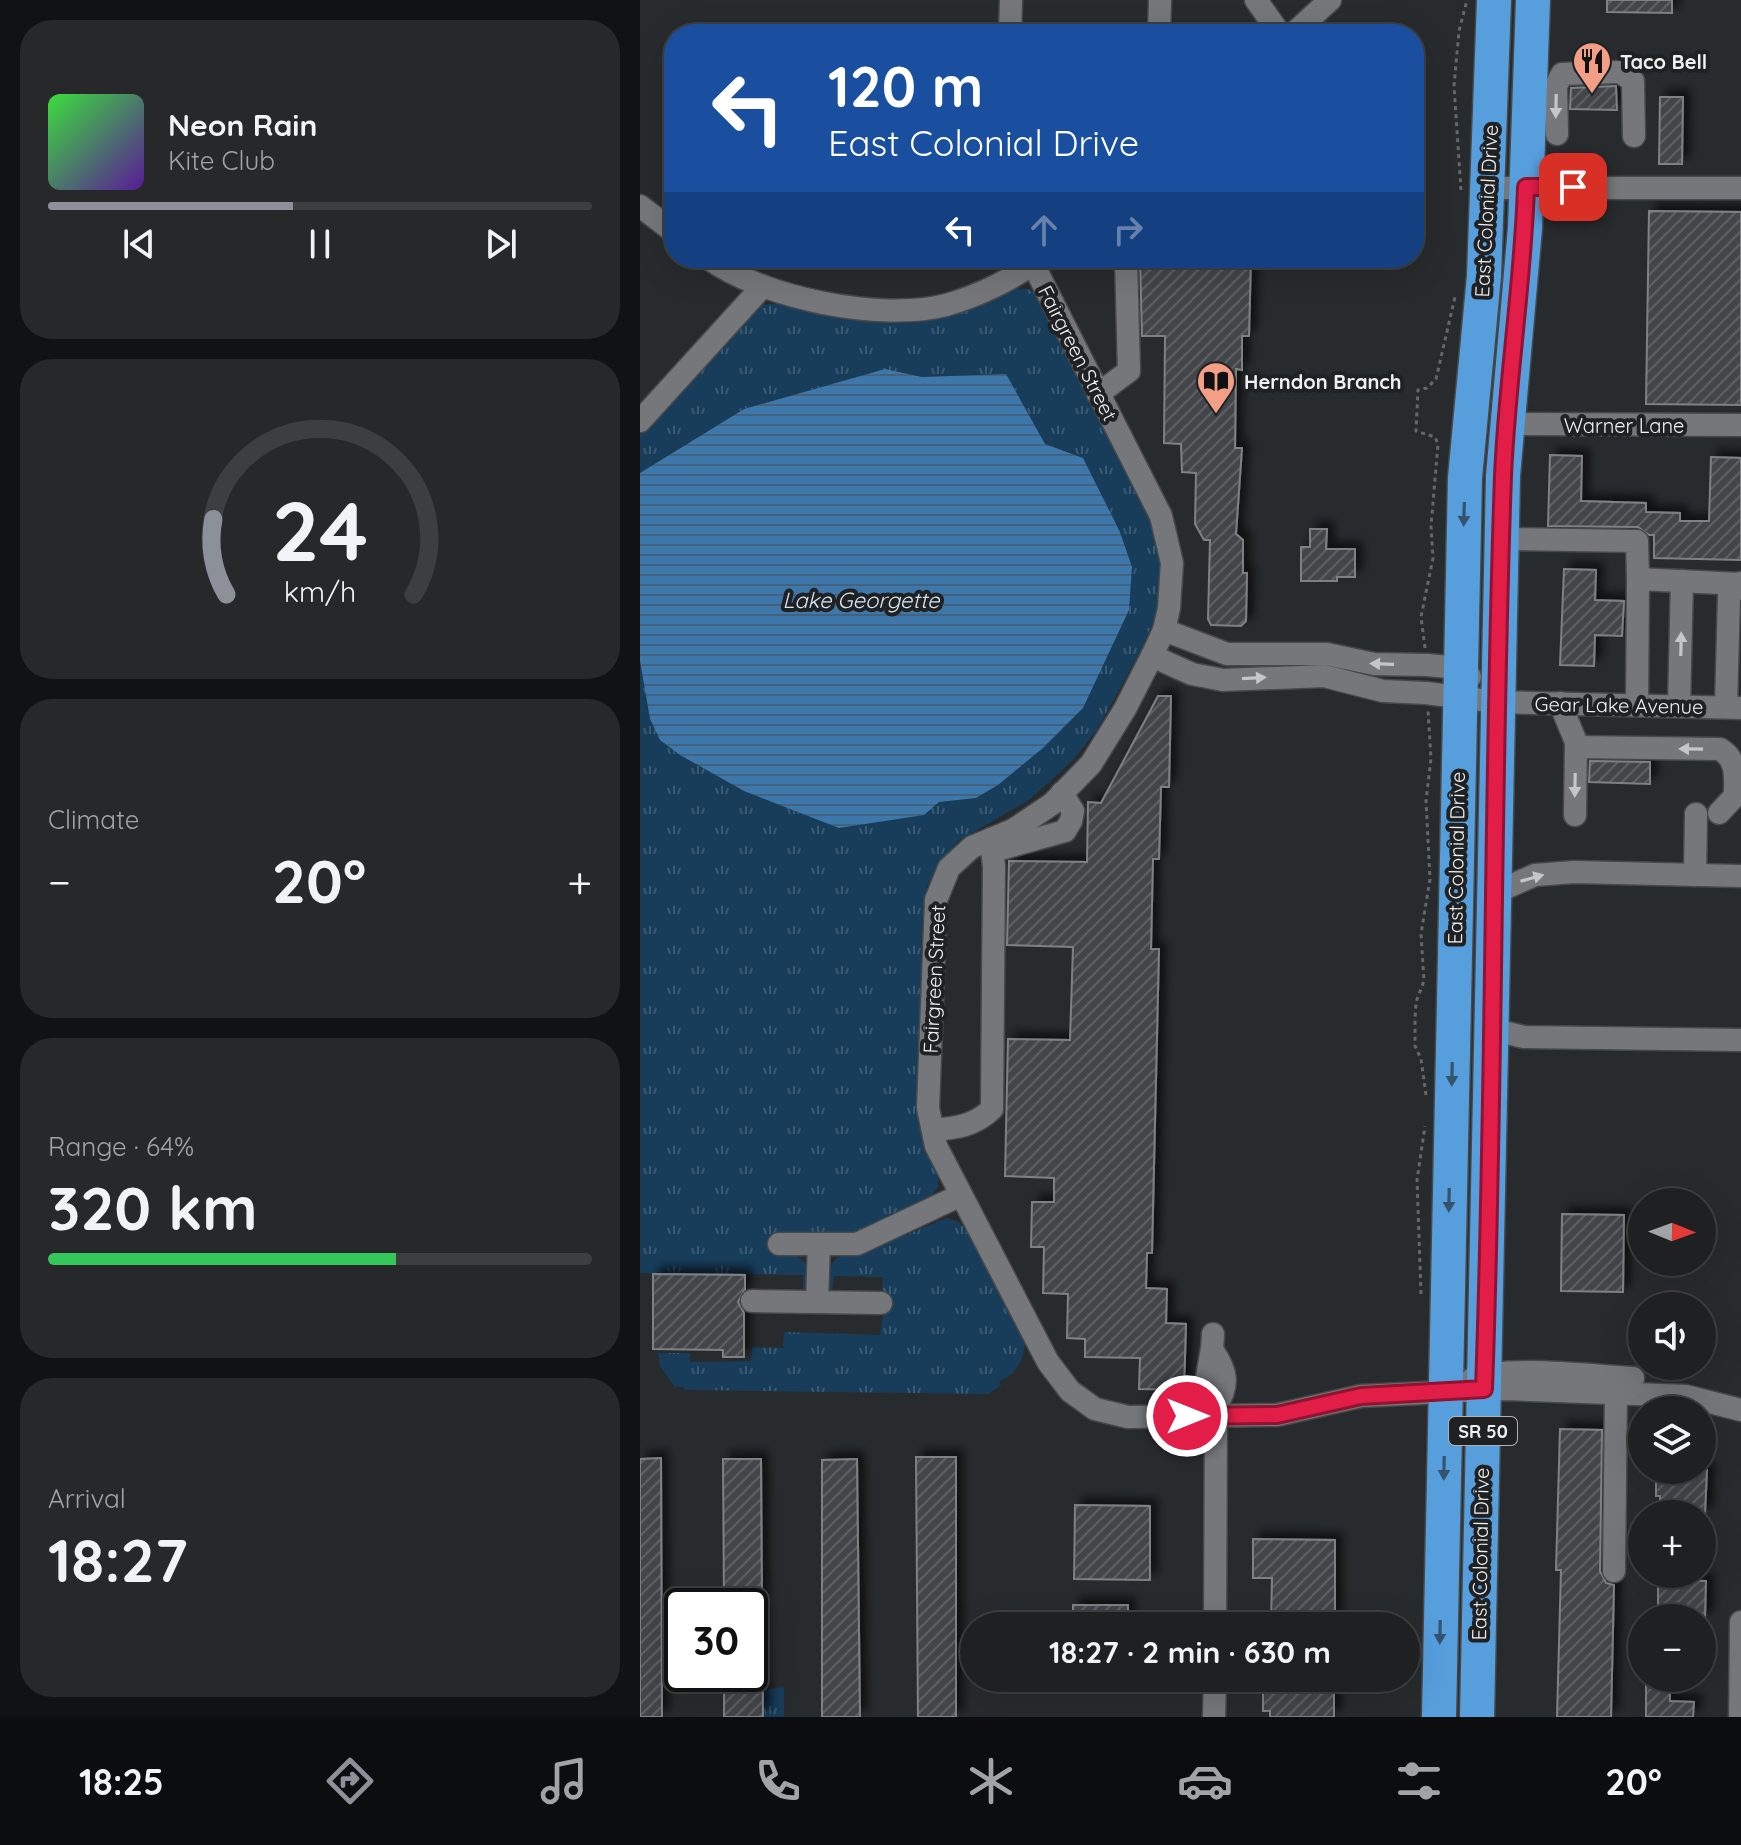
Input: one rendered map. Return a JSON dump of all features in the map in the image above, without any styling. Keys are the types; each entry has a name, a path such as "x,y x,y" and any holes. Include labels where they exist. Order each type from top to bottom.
{"highway":[{"name":"East Colonial Drive","path":"1439,1706 1465,478 1484,276 1494,0"},
{"name":"East Colonial Drive","path":"1477,1706 1503,476 1525,228 1533,0"},
{"path":"1478,348 1491,404 1506,424"},
{"path":"1470,413 1491,436 1503,476"},
{"path":"1454,962 1469,1004 1478,1018 1491,1029"}],"street":[{"path":"1010,24 1011,0"},
{"path":"1159,24 1160,0"},
{"path":"1256,0 1273,24"},
{"path":"1304,24 1330,0"},
{"path":"1557,134 1556,86 1562,74 1620,72 1633,81 1634,136"},
{"path":"1487,188 1741,188"},
{"path":"640,206 664,224"},
{"path":"721,268 763,286 824,303 908,309 944,305 983,292 1018,268"},
{"name":"Fairgreen Street","path":"1026,268 1098,394 1161,516 1172,563 1169,608 1164,630 1152,656 1125,709 1091,764 1052,804 992,845 972,847 949,868 936,900 928,1108 936,1146 1048,1362 1070,1391 1095,1409 1128,1417 1216,1411 1277,1415 1361,1396 1445,1390 1484,1382"},
{"path":"1098,394 1129,371 1126,268"},
{"path":"640,421 763,286"},
{"name":"Warner Lane","path":"1506,424 1741,425"},
{"path":"1502,539 1637,541 1637,705"},
{"path":"1638,579 1740,583"},
{"path":"1679,706 1682,581"},
{"path":"1734,707 1729,596 1740,583"},
{"path":"1164,630 1227,654 1327,654 1374,664 1427,665 1497,702"},
{"path":"1199,682 1210,661 1227,654"},
{"path":"1152,656 1199,682 1324,676 1383,691 1426,693 1460,683"},
{"name":"Gear Lake Avenue","path":"1460,683 1497,702 1734,707"},
{"path":"1560,703 1576,747 1575,815"},
{"path":"1576,747 1720,749 1729,755 1735,767 1735,796 1719,813"},
{"path":"1695,875 1696,814"},
{"path":"933,1130 966,1127 992,1109 992,845"},
{"path":"1494,893 1535,875 1574,872 1741,876"},
{"path":"1491,1029 1524,1037 1741,1040"},
{"path":"779,1244 857,1244 961,1195"},
{"path":"817,1302 819,1244"},
{"path":"752,1301 881,1303"},
{"path":"1213,1342 1206,1368 1206,1393 1216,1411 1215,1612"},
{"path":"1484,1382 1508,1373 1662,1379 1741,1393"},
{"path":"1484,1382 1686,1396 1741,1410"},
{"path":"1614,1571 1616,1392"},
{"path":"1740,1717 1741,1622"},
{"path":"1214,1717 1215,1692"},
{"path":"1439,1706 1477,1706"}],"green space":[{"path":"1017,288 1032,290 1041,296 1150,511 1161,560 1159,597 1154,620 1140,652 1096,731 1072,761 1029,800 958,841 939,863 927,886 922,919 918,1118 924,1143 938,1174 938,1187 928,1201 856,1233 773,1234 773,1254 795,1255 808,1265 808,1291 803,1293 803,1275 640,1273 640,661 650,719 661,740 680,755 744,791 924,815 939,802 976,798 998,785 1043,748 1083,708 1129,610 1132,567 1120,532 1083,458 1045,444 1006,374 922,377 885,369 744,409 640,473 640,431 761,305 780,303 824,313"},
{"path":"947,1218 969,1231 1025,1341 1018,1366 988,1394 685,1390 675,1387 660,1366 658,1353 690,1353 690,1362 751,1361 752,1347 783,1348 784,1332 880,1335 884,1309 893,1309 893,1299 885,1299 883,1277 834,1276 832,1293 828,1292 827,1269 838,1257 864,1252"},
{"path":"784,1687 784,1717 763,1717 763,1692"}],"water":[{"name":"Lake Georgette","path":"885,369 922,377 1006,374 1045,444 1083,458 1120,532 1132,567 1129,610 1083,708 1043,748 998,785 976,798 939,802 924,815 839,828 744,791 680,755 660,740 650,719 640,661 640,473 744,409"}],"building":[{"path":"1607,0 1672,0 1672,13 1607,12"},
{"name":"Taco Bell","path":"1616,86 1617,110 1570,109 1571,88"},
{"path":"1660,97 1683,97 1682,164 1659,164"},
{"path":"1649,211 1741,212 1741,405 1646,404"},
{"path":"1140,268 1251,268 1249,336 1242,336 1242,370 1236,369 1235,448 1242,448 1236,534 1243,540 1243,573 1247,573 1246,621 1241,626 1211,625 1208,619 1210,540 1204,540 1195,524 1196,473 1182,472 1181,444 1164,443 1165,336 1142,336"},
{"path":"1550,455 1582,456 1581,501 1646,503 1646,512 1680,513 1680,521 1709,521 1711,457 1741,458 1741,560 1654,558 1654,535 1638,527 1548,526"},
{"path":"1310,529 1327,529 1326,549 1355,549 1355,577 1337,577 1337,581 1301,581 1301,547 1310,547"},
{"path":"1564,569 1596,570 1595,600 1624,601 1622,636 1595,635 1594,666 1560,665"},
{"path":"1158,696 1171,696 1169,787 1161,787 1159,859 1153,859 1151,949 1159,949 1152,1253 1147,1253 1146,1288 1167,1289 1166,1323 1186,1324 1184,1390 1139,1389 1140,1358 1085,1357 1085,1339 1067,1338 1068,1294 1043,1293 1044,1247 1031,1247 1032,1202 1054,1202 1054,1178 1005,1176 1008,1039 1070,1040 1073,947 1007,945 1009,861 1087,862 1088,802 1101,803"},
{"path":"1590,761 1650,762 1650,784 1589,782"},
{"path":"1562,1214 1624,1215 1623,1292 1561,1291"},
{"path":"653,1274 745,1275 745,1289 738,1302 744,1313 744,1357 723,1357 723,1350 653,1349"},
{"path":"1560,1429 1602,1430 1600,1571 1606,1583 1614,1585 1611,1717 1557,1717 1561,1570 1556,1570"},
{"path":"916,1457 956,1457 956,1717 918,1717"},
{"path":"661,1458 662,1717 640,1717 640,1459"},
{"path":"723,1459 761,1459 762,1588 724,1588"},
{"path":"857,1459 860,1717 822,1717 822,1460"},
{"path":"1656,1484 1706,1484 1706,1500 1660,1500 1660,1496 1656,1496"},
{"path":"1075,1505 1150,1506 1150,1580 1074,1579"},
{"path":"1253,1539 1335,1540 1335,1612 1271,1612 1272,1578 1253,1578"},
{"path":"1658,1588 1706,1588 1705,1604 1658,1604"},
{"path":"1073,1605 1128,1605 1128,1612 1073,1612"},
{"path":"724,1692 763,1692 763,1717 724,1717"},
{"path":"1263,1692 1334,1692 1334,1717 1270,1717 1270,1711 1263,1711"},
{"path":"1646,1692 1670,1692 1670,1701 1694,1702 1693,1717 1646,1717"}],"place":[{"name":"Taco Bell","path":"1592,95"},
{"name":"Herndon Branch","path":"1216,415"}],"route":[{"path":"1187,1416 1277,1415 1361,1396 1484,1389 1497,702 1506,424 1525,228 1526,187 1573,187"}]}
